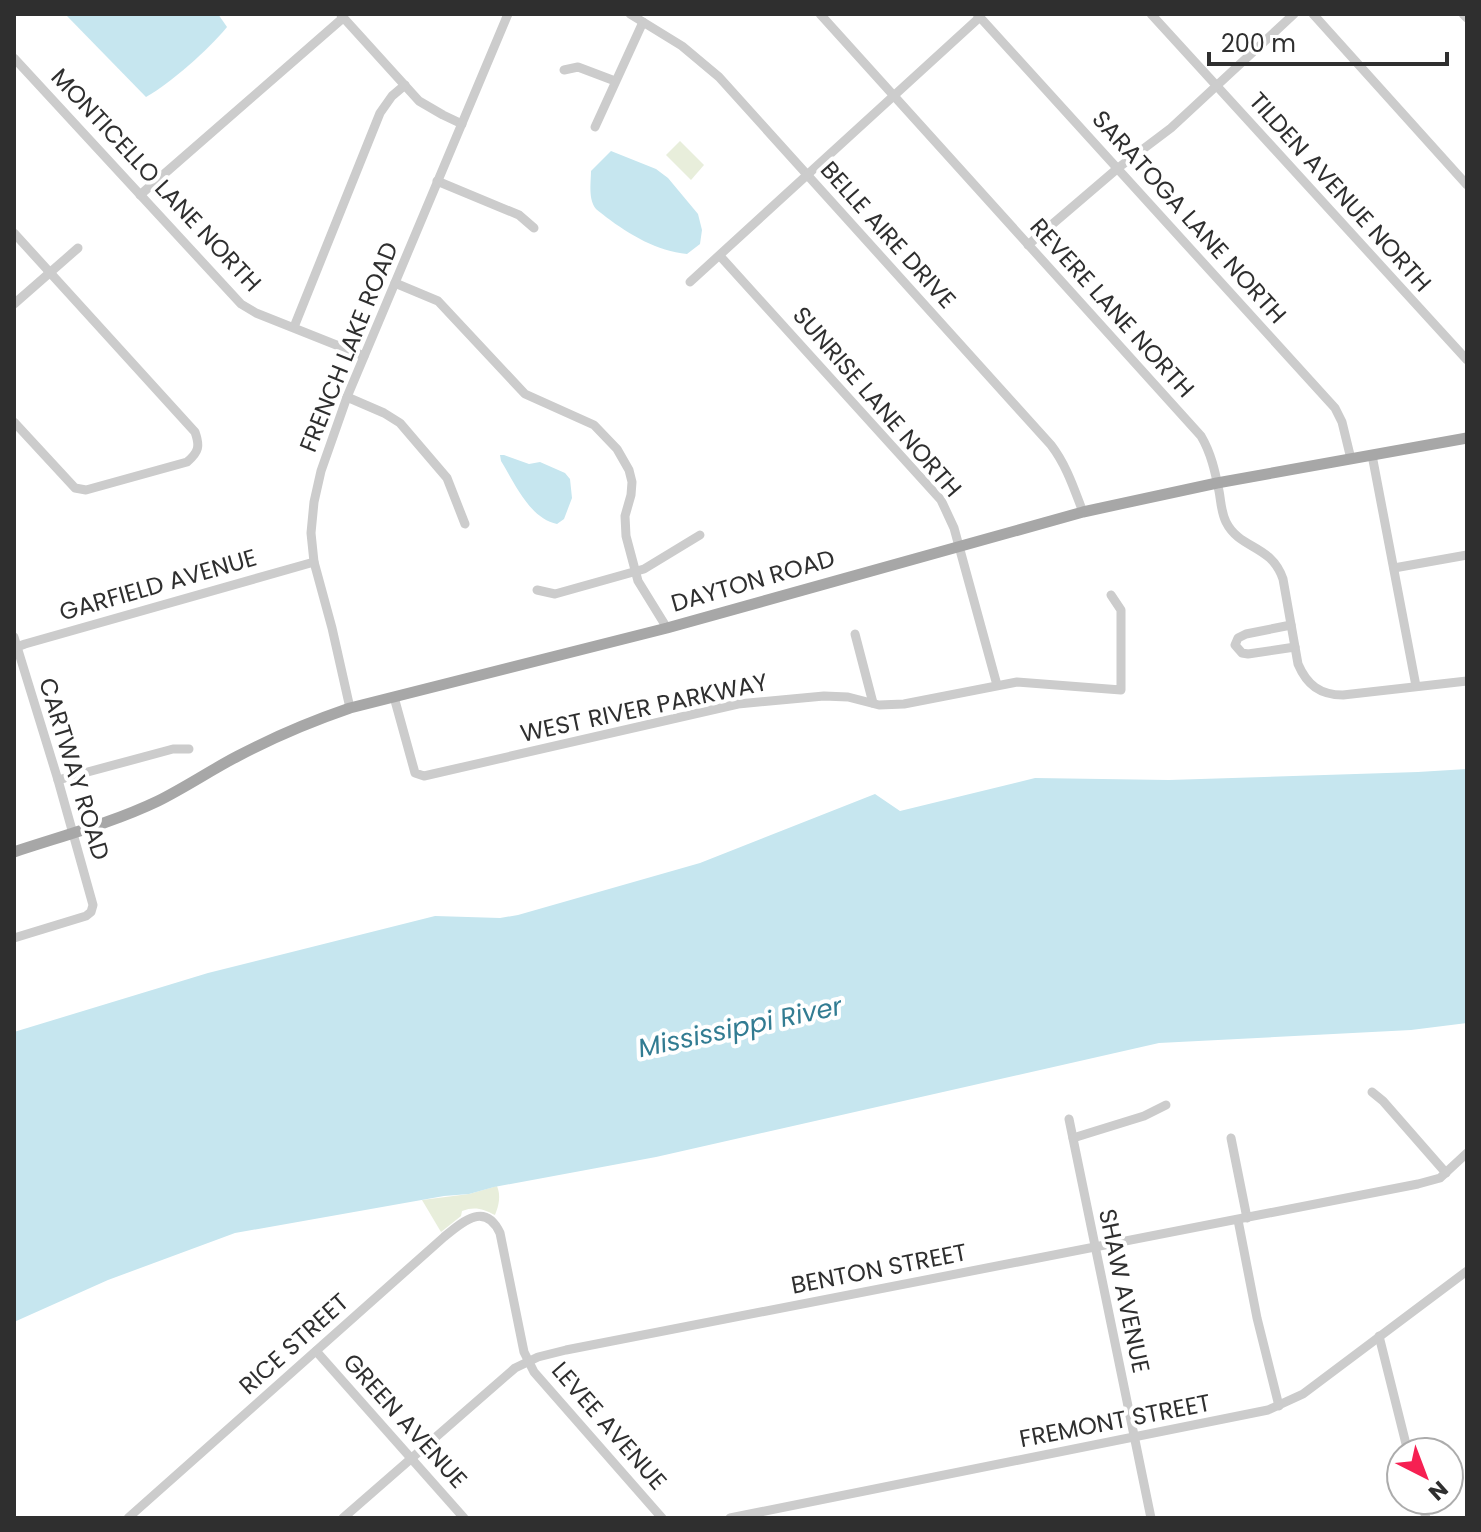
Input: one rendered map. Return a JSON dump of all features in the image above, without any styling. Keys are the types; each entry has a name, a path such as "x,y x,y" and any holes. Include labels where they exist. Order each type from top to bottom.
{"main road":[{"name":"DAYTON ROAD","path":"14,850 138,810 271,740 350,708 667,628 1083,512 1217,483 1467,438"}],"street":[{"name":"FRENCH LAKE ROAD","path":"350,708 314,562 311,533 321,471 347,397 508,14"},
{"name":"BELLE AIRE DRIVE","path":"630,14 682,46 719,77 1051,445 1061,458 1083,512"},
{"name":"REVERE LANE NORTH","path":"820,14 1201,436 1213,461 1225,520 1231,531 1265,552 1279,569 1298,664 1310,685 1331,695 1416,686"},
{"name":"TILDEN AVENUE NORTH","path":"1151,14 1467,360"},
{"path":"1028,245 1118,168 1171,128 1294,14"},
{"path":"1313,14 1467,185"},
{"path":"140,195 341,16 419,101 462,124"},
{"path":"690,282 979,16"},
{"name":"SARATOGA LANE NORTH","path":"979,16 1335,408 1342,422 1351,459"},
{"path":"595,127 643,22"},
{"name":"MONTICELLO LANE NORTH","path":"14,58 241,304 256,313 364,356"},
{"path":"564,70 578,67 615,81"},
{"path":"294,327 380,113 405,85"},
{"path":"437,181 519,215 534,228"},
{"path":"14,233 195,432 199,445 196,455 187,462 86,490 75,488 14,422"},
{"path":"14,304 78,248"},
{"name":"SUNRISE LANE NORTH","path":"720,256 932,488 948,512 997,685"},
{"path":"395,283 438,301 525,394 594,425 617,449 632,482 624,526 638,581 667,628"},
{"path":"347,397 400,423 447,478 465,524"},
{"path":"1372,455 1416,686 1467,681"},
{"path":"537,590 555,594 636,571 700,535"},
{"path":"1394,568 1467,555"},
{"name":"GARFIELD AVENUE","path":"15,644 314,562"},
{"name":"WEST RIVER PARKWAY","path":"394,697 415,773 424,776 738,704 824,696 889,705 904,704 1017,682 1121,690 1121,610 1111,595"},
{"path":"1291,625 1246,634 1238,638 1235,645 1237,650 1248,654 1295,647"},
{"path":"855,634 873,703"},
{"name":"CARTWAY ROAD","path":"14,938 81,918 91,912 93,902 15,644"},
{"path":"58,780 173,749 189,749"},
{"path":"1372,1092 1446,1173"},
{"path":"1073,1138 1144,1116 1166,1105"},
{"name":"SHAW AVENUE","path":"1069,1119 1151,1518"},
{"path":"1231,1138 1257,1318 1279,1406"},
{"name":"BENTON STREET","path":"343,1518 515,1368 528,1361 566,1350 689,1325 1432,1181 1446,1173 1467,1153"},
{"name":"RICE STREET","path":"128,1518 465,1220 473,1216 492,1221"},
{"name":"LEVEE AVENUE","path":"492,1221 500,1233 518,1327 528,1361 557,1400 662,1518"},
{"name":"FREMONT STREET","path":"730,1518 1268,1410 1303,1394 1467,1271"},
{"path":"1379,1336 1404,1436"},
{"name":"GREEN AVENUE","path":"316,1351 464,1518"}],"green space":[{"path":"680,141 704,165 691,180 666,155"},
{"path":"497,1186 499,1200 495,1215 479,1209 467,1209 441,1232 422,1200 469,1194"}],"water":[{"path":"67,14 218,14 227,27 189,65 146,97"},
{"path":"611,151 656,169 668,178 698,214 702,230 700,244 687,254 655,246 634,236 596,209 591,196 591,171"},
{"path":"500,455 529,464 540,462 565,473 570,479 572,498 564,519 557,524 547,521 531,507 511,479"},
{"name":"Mississippi River","path":"1467,769 1467,1023 1411,1030 1159,1043 656,1157 469,1194 235,1233 108,1280 14,1322 14,1032 208,973 435,916 500,918 518,915 700,863 875,794 900,811 1035,778 1169,780"}]}
